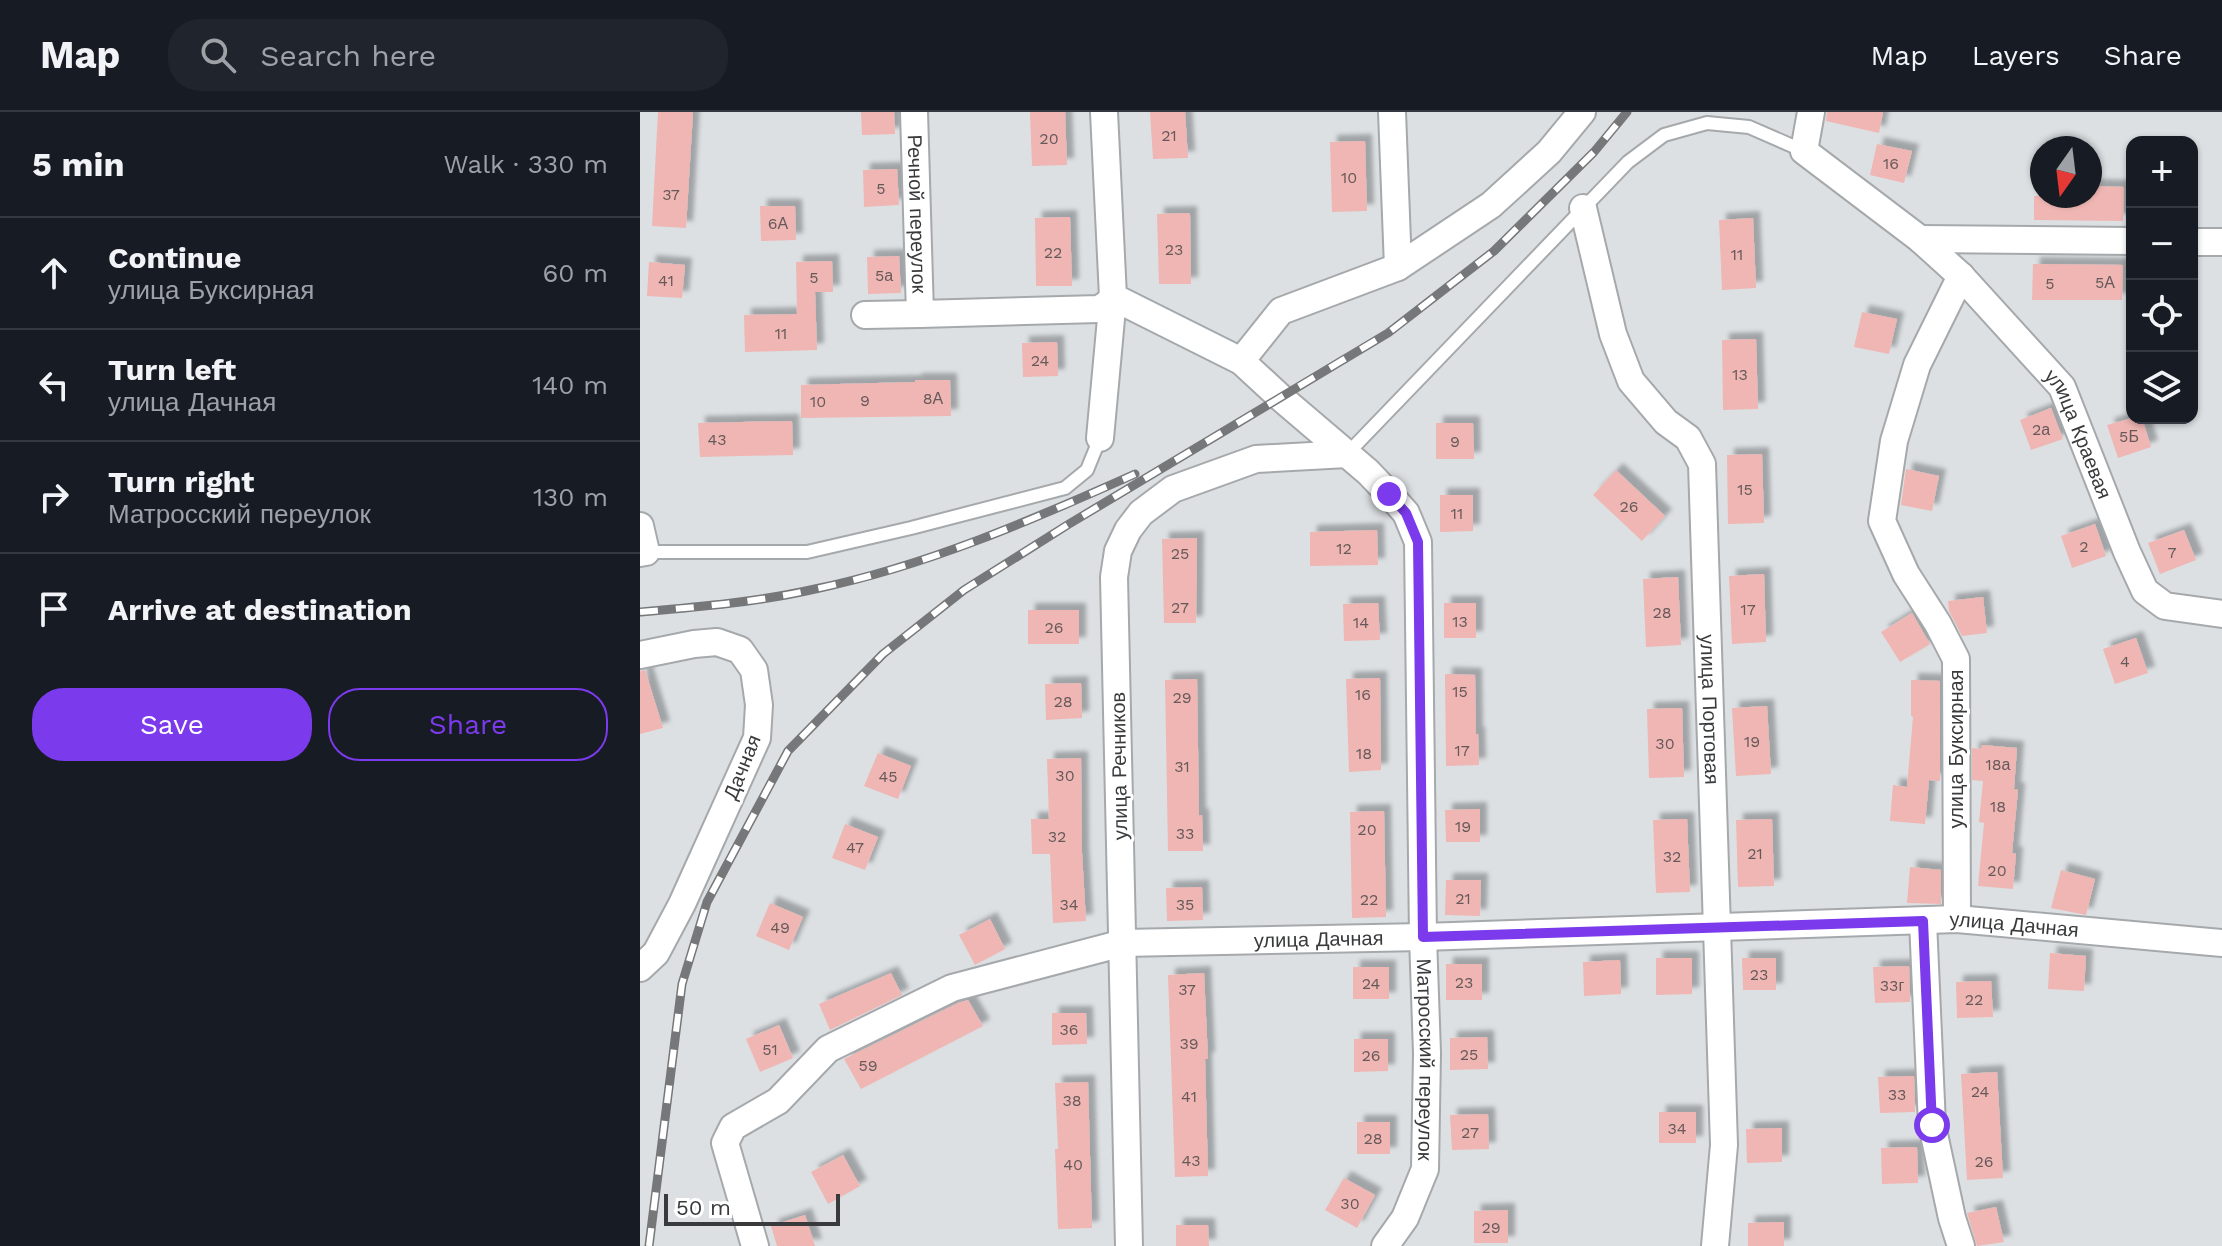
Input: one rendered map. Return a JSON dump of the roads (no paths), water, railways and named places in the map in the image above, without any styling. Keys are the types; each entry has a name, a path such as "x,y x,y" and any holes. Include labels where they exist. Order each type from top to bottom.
{"street":[{"name":"Речной переулок","path":"914,112 920,314"},
{"path":"1100,438 1113,297 1104,112"},
{"path":"1392,112 1398,267"},
{"path":"1113,297 1241,361 1281,311 1398,267 1491,205 1549,152 1582,112"},
{"path":"1804,151 1811,112"},
{"name":"улица Краевая","path":"1804,151 1920,239 1961,276 2062,387 2145,591 2165,606 2222,614"},
{"name":"улица Портовая","path":"1583,208 1613,334 1631,381 1666,422 1688,438 1702,464 1724,1145 1715,1246"},
{"path":"1920,239 2126,241"},
{"path":"2198,242 2222,242"},
{"name":"улица Буксирная","path":"1957,919 1956,659 1906,574 1882,521 1894,441 1917,365 1961,276"},
{"name":"Речной переулок","path":"865,315 1099,309 1113,297"},
{"name":"Матросский переулок","path":"1241,361 1368,472 1406,513 1418,542 1427,1053 1425,1169 1405,1218 1385,1246"},
{"name":"улица Речников","path":"1129,1246 1114,577 1118,551 1141,513 1173,489 1256,459 1347,454"},
{"path":"640,526 643,553"},
{"name":"Дачная","path":"640,655 717,642 740,650 754,670 759,705 757,738 656,953 640,968"},
{"name":"улица Дачная","path":"755,1246 725,1143 733,1127 778,1101 828,1049 952,988 1123,943 1423,937 1957,919 2222,943"},
{"path":"1923,921 1932,1125 1961,1246"}],"lane":[{"path":"1347,454 1628,162 1664,135 1707,123 1749,127 1804,151"},
{"path":"643,553 807,552 925,525 1065,488 1087,470 1100,438"}],"railway":[{"path":"649,1246 682,984 707,902 788,751 883,654 964,590 1388,333 1494,251 1594,152 1627,112"},
{"path":"640,612 772,597 897,568 978,540 1135,474"}]}
